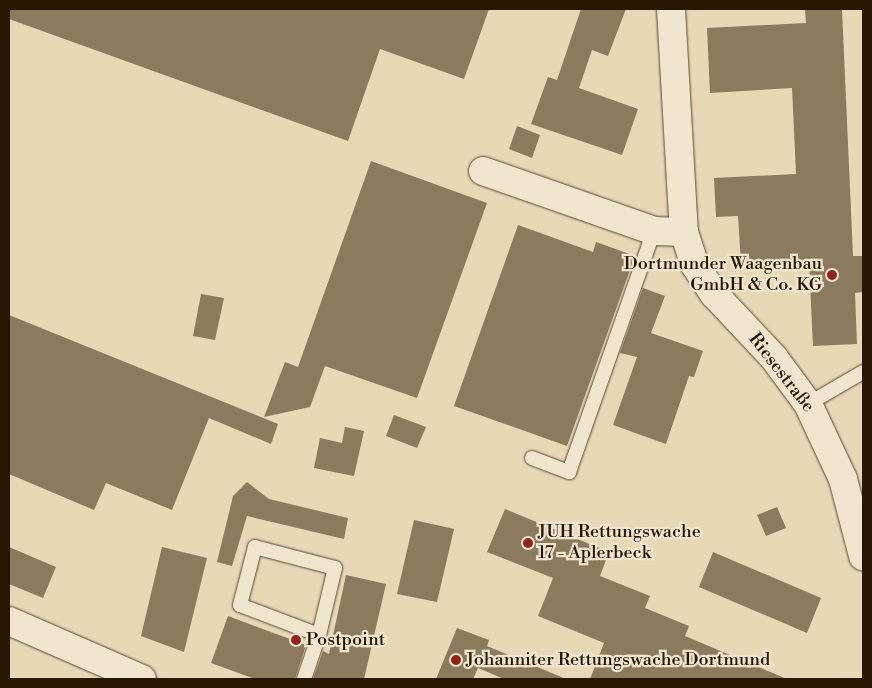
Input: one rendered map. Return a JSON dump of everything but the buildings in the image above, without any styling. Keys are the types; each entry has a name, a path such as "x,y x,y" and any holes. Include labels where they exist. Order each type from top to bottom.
{"street":[{"name":"Riesestraße","path":"671,9 684,232 695,266 714,294 774,358 808,404 843,479 863,556"},
{"path":"483,171 654,231 684,232"},
{"path":"9,621 142,679"}],"lane":[{"path":"532,458 569,472 654,231"},
{"path":"808,404 863,372"},
{"path":"304,679 319,635 335,568 255,547 240,605 319,635"}],"place":[{"name":"Dortmunder Waagenbau GmbH & Co. KG","path":"832,275"},
{"name":"JUH Rettungswache 17 - Aplerbeck","path":"528,543"},
{"name":"Postpoint","path":"296,640"},
{"name":"Johanniter Rettungswache Dortmund","path":"456,660"}]}
